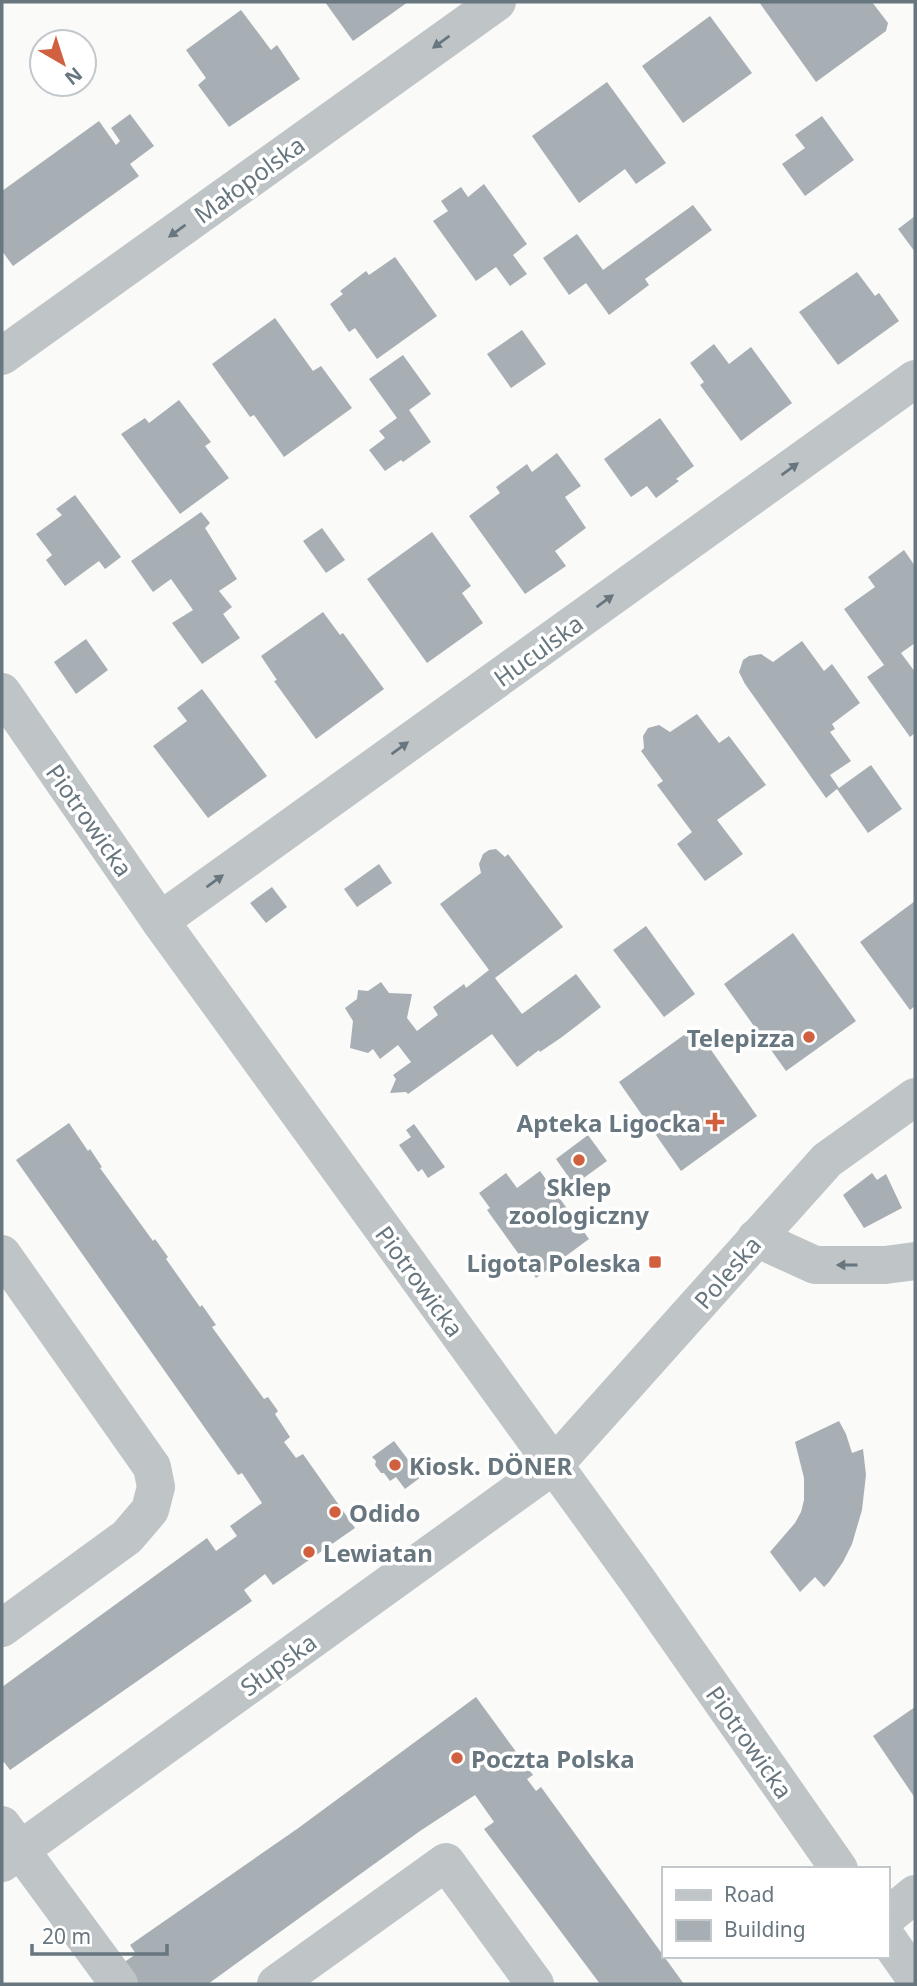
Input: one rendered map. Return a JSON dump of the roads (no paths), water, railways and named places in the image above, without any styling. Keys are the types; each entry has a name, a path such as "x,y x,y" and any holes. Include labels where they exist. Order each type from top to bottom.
{"street":[{"name":"Małopolska","path":"2,356 497,2"},
{"name":"Huculska","path":"160,921 915,379"},
{"name":"Piotrowicka","path":"2,692 160,921 638,1581 838,1867"},
{"name":"Poleska","path":"554,1465 827,1160 915,1097"},
{"path":"756,1238 815,1265 885,1265 915,1261"},
{"path":"2,1254 152,1467 156,1487 150,1510 127,1537 2,1628"},
{"name":"Słupska","path":"8,1846 554,1465"},
{"path":"8,1846 119,1984"},
{"path":"276,1984 446,1863 535,1984"},
{"path":"889,1915 915,1894"},
{"path":"889,1941 915,1978"}],"place":[{"name":"Telepizza","path":"809,1037"},
{"name":"Apteka Ligocka","path":"715,1122"},
{"name":"Sklep zoologiczny","path":"579,1160"},
{"name":"Ligota Poleska","path":"655,1262"},
{"name":"Kiosk. DÖNER","path":"395,1465"},
{"name":"Odido","path":"335,1512"},
{"name":"Lewiatan","path":"309,1552"},
{"name":"Poczta Polska","path":"457,1758"}]}
